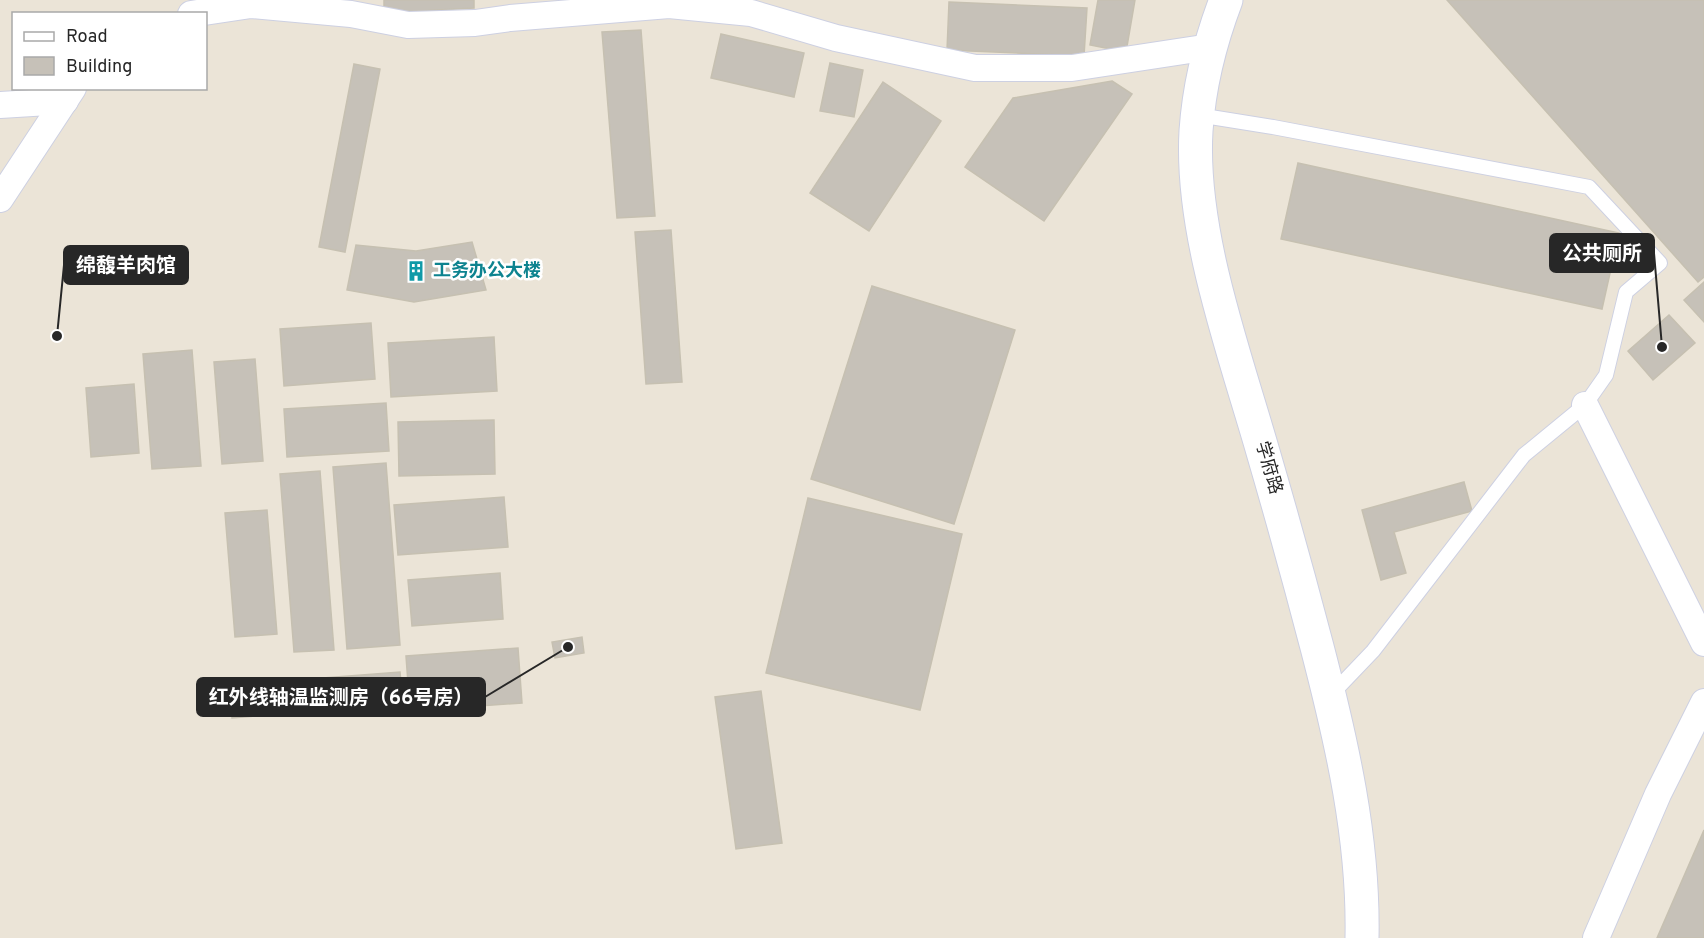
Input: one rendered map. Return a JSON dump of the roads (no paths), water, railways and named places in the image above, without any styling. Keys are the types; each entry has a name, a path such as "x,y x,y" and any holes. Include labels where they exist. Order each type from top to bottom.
{"main road":[{"name":"学府路","path":"1226,0 1210,47 1201,87 1196,132 1196,177 1202,224 1211,266 1291,548 1330,696 1350,788 1358,849 1362,938"}],"street":[{"path":"197,12 225,4 251,5 351,14 408,25 475,23 669,5 751,13 836,38 975,68 1072,68 1210,47"},
{"path":"0,105 69,95"},
{"path":"0,199 69,95"},
{"path":"1585,405 1704,643"},
{"path":"1596,938 1658,794 1704,702"}],"lane":[{"path":"1198,116 1273,127 1589,187 1660,263 1626,292 1606,375 1585,405 1524,455 1373,651 1330,696"}],"place":[{"name":"工务办公大楼","path":"416,271"},
{"name":"绵馥羊肉馆","path":"57,336"},
{"name":"公共厕所","path":"1662,347"},
{"name":"红外线轴温监测房（66号房）","path":"568,647"}]}
